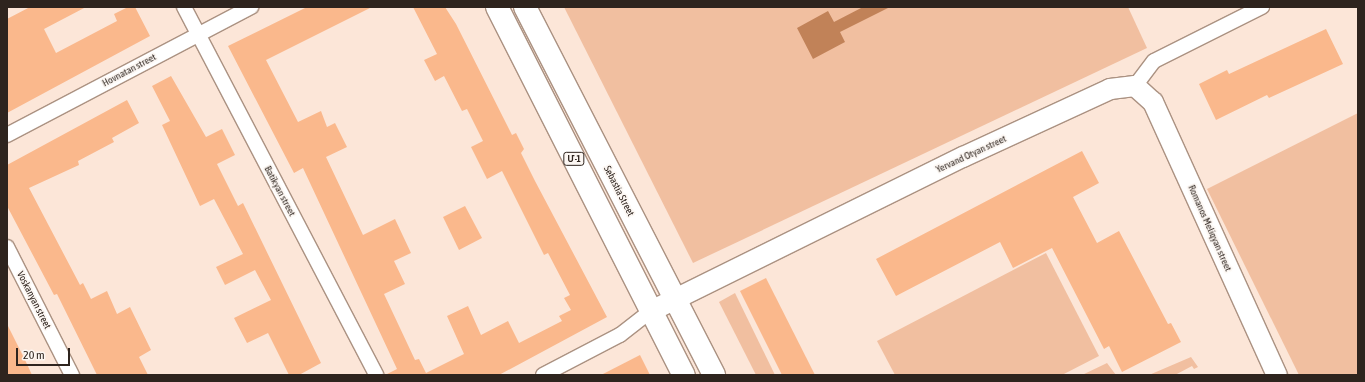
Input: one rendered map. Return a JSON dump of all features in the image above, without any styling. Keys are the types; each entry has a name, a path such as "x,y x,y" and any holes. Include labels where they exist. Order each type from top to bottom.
{"main road":[{"name":"Մ-1","path":"497,7 684,375"},
{"name":"Sebastia Street","path":"525,7 714,375"}],"street":[{"name":"Batikyan street","path":"184,7 376,375"},
{"name":"Hovnatan street","path":"7,135 251,7"},
{"path":"1135,86 1154,62 1262,7"},
{"name":"Yervand Otyan street","path":"651,311 674,298 1103,92 1135,86"},
{"name":"Romanos Meliqyan street","path":"1135,86 1153,102 1277,375"},
{"name":"Voskanyan street","path":"7,247 72,375"},
{"path":"543,375 620,335 651,311"}],"shaded area":[{"path":"564,7 1128,7 1147,48 693,263"},
{"path":"863,7 890,7 840,32 845,42 813,59 797,28 828,11 834,22"},
{"path":"1358,113 1358,375 1299,375 1207,189"},
{"path":"1046,253 1099,356 1062,375 895,375 877,341"},
{"path":"735,293 775,375 756,375 719,302"},
{"path":"1191,357 1198,367 1194,369 1192,366 1175,375 1149,375"},
{"path":"1107,363 1116,375 1082,375 1105,364"}],"building":[{"path":"30,7 86,7 44,29 56,53 117,21 114,14 128,7 135,7 150,36 7,113 7,19"},
{"path":"307,7 372,7 266,60 298,122 321,111 327,127 335,123 347,147 326,157 363,235 395,219 411,253 394,261 405,284 384,294 415,360 419,359 426,373 464,354 447,316 468,306 481,335 508,321 519,343 562,321 559,316 571,310 564,298 570,295 548,253 544,255 502,171 487,179 471,147 483,141 467,109 462,111 444,76 435,81 424,60 437,54 413,7 445,7 456,24 512,135 516,133 524,149 521,153 607,317 499,375 385,375 397,369 303,168 294,173 228,46"},
{"path":"1326,29 1343,64 1269,98 1267,95 1216,120 1199,84 1227,70 1229,74"},
{"path":"171,76 206,137 222,129 235,155 217,164 238,206 243,203 321,363 299,375 289,375 268,333 247,343 234,318 271,300 255,270 225,285 216,267 243,254 214,199 200,206 162,125 170,121 152,86"},
{"path":"127,100 139,123 112,138 114,142 78,161 79,165 29,188 80,285 83,283 91,299 107,291 117,314 130,307 151,350 139,357 148,375 97,375 57,294 54,295 7,206 7,165"},
{"path":"1082,151 1099,183 1073,197 1097,243 1119,231 1168,324 1171,323 1181,342 1122,372 1109,346 1104,349 1052,248 1013,268 1000,242 896,296 876,259"},
{"path":"465,206 482,238 459,250 443,217"},
{"path":"766,278 815,375 782,375 740,291"},
{"path":"7,324 26,362 32,375 7,375"},
{"path":"640,355 650,375 601,375"}]}
